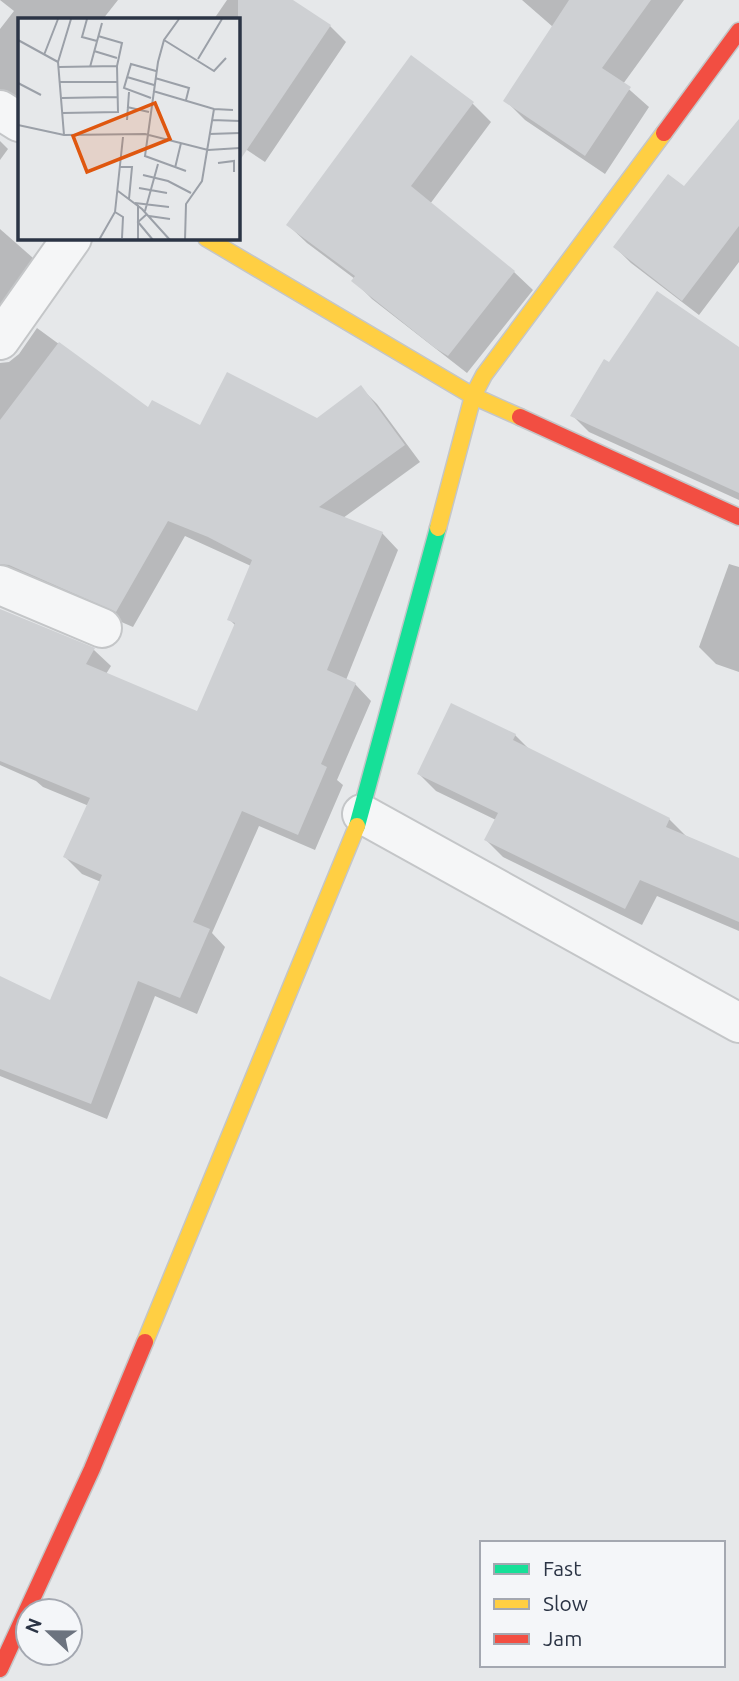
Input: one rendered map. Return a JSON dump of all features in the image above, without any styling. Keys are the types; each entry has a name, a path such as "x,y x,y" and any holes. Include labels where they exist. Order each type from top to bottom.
{"street":[{"path":"0,1668 92,1469 362,814 473,396 484,375 739,31"},
{"path":"0,110 18,121"},
{"path":"0,340 71,240"},
{"path":"209,240 473,396 739,517"},
{"path":"0,585 102,628"},
{"path":"362,814 739,1023"}],"building":[{"path":"238,0 293,0 331,25 240,160 240,18"},
{"path":"569,0 651,0 602,68 631,87 585,156 503,101"},
{"path":"411,55 474,102 411,186 515,271 448,356 351,281 355,276 286,225"},
{"path":"739,119 739,226 682,301 613,247 668,174 684,186"},
{"path":"657,291 739,347 739,493 570,416 604,359 609,362"},
{"path":"59,342 148,407 152,400 200,425 227,372 317,418 361,385 405,445 319,507 383,532 327,670 356,683 321,764 327,767 298,835 242,811 193,922 210,929 180,998 138,981 91,1104 0,1069 0,976 50,1000 102,875 63,857 90,798 0,761 0,609 95,648 86,664 197,711 235,623 227,620 252,560 208,537 168,521 116,612 9,565 0,564 0,420"},
{"path":"451,703 516,734 513,740 670,818 666,827 739,858 739,922 640,880 625,909 484,840 498,813 417,774"}],"traffic: fast":[{"path":"357,826 438,528"}],"traffic: slow":[{"path":"438,528 473,396 484,375 664,133"},
{"path":"209,240 473,396 520,417"},
{"path":"145,1342 357,826"}],"traffic: jam":[{"path":"664,133 739,31"},
{"path":"520,417 739,517"},
{"path":"0,1669 92,1469 145,1342"}]}
